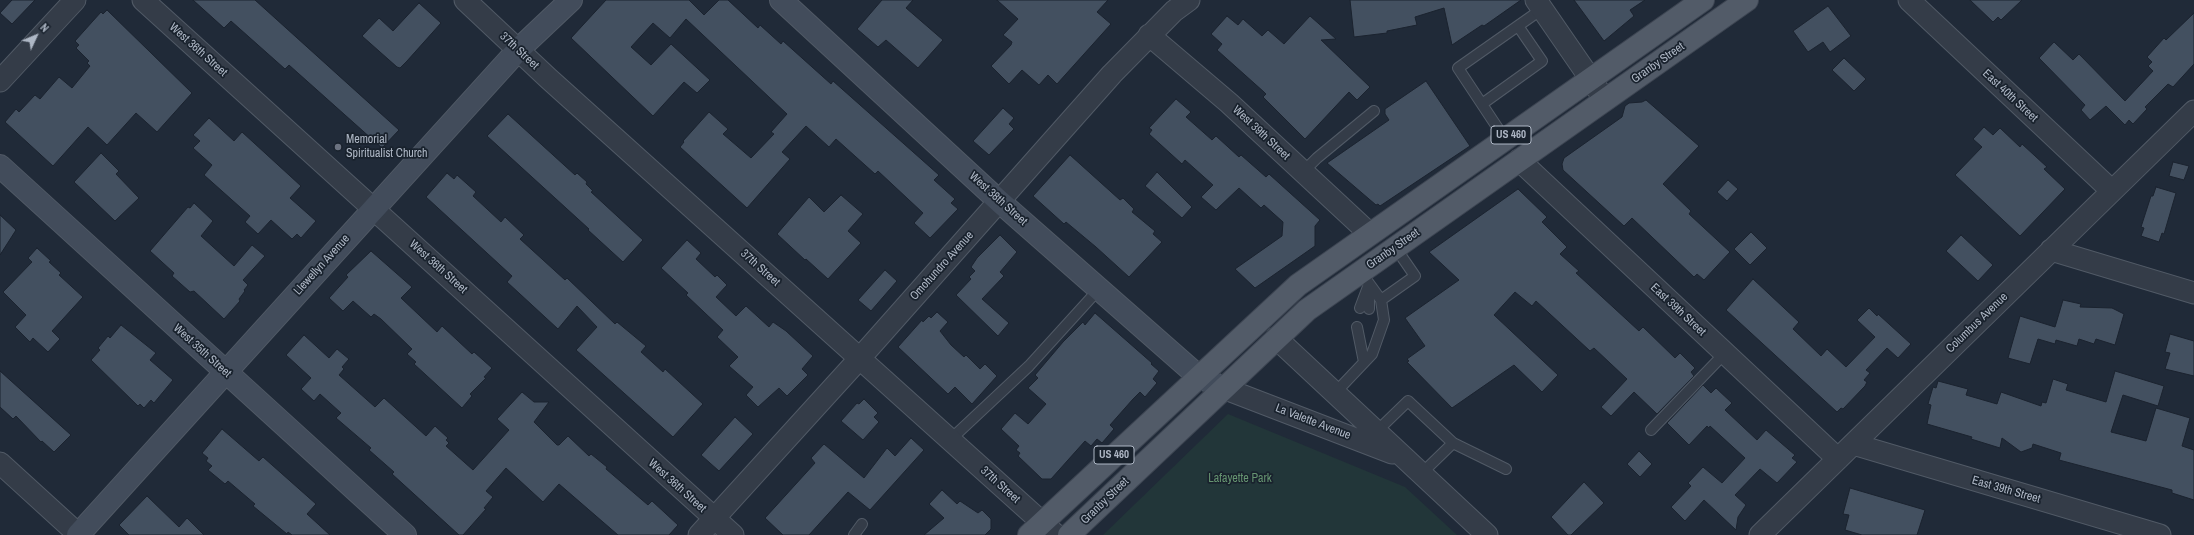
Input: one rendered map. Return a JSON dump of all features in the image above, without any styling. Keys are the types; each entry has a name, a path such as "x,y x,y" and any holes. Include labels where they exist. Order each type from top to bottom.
{"main road":[{"name":"US 460","path":"1042,531 1198,376 1298,285 1702,0"},
{"name":"Granby Street","path":"1069,535 1307,310 1364,278 1394,247 1747,0"}],"street":[{"path":"0,81 75,0"},
{"name":"West 36th Street","path":"143,0 733,535"},
{"name":"37th Street","path":"465,0 518,50 950,440 1042,531"},
{"name":"Llewellyn Avenue","path":"79,535 518,50 571,0"},
{"name":"West 38th Street","path":"780,0 1000,202 1198,376 1223,388"},
{"name":"Omohundro Avenue","path":"699,535 860,358 1149,35 1174,11 1189,0"},
{"name":"East 40th Street","path":"1909,0 2112,191"},
{"path":"1539,5 1605,100"},
{"name":"West 39th Street","path":"1149,35 1229,103 1370,234"},
{"name":"Columbus Avenue","path":"1760,535 2194,111"},
{"name":"East 39th Street","path":"1519,160 1838,459"},
{"name":"West 35th Street","path":"0,166 405,535"},
{"path":"2051,250 2194,292"},
{"name":"La Valette Avenue","path":"1276,338 1487,535"},
{"name":"La Valette Avenue","path":"1223,388 1402,456"},
{"name":"East 39th Street","path":"1853,444 2160,535"},
{"path":"0,463 79,535"}],"lane":[{"path":"1505,139 1458,68 1518,26 1539,5"},
{"path":"1482,104 1542,61 1518,26"},
{"path":"1303,172 1374,111"},
{"path":"1381,300 1415,276 1394,247"},
{"path":"1335,393 1372,354 1384,320 1381,300 1364,278"},
{"path":"1364,278 1364,309"},
{"path":"950,440 1029,366 1099,289"},
{"path":"1361,329 1364,362"},
{"path":"1650,430 1725,353"},
{"path":"1376,432 1408,400 1452,443 1506,469"},
{"path":"1422,474 1452,443"},
{"path":"854,535 862,524"}],"green space":[{"name":"Lafayette Park","path":"1228,414 1405,487 1457,535 1103,535"}],"building":[{"path":"12,0 35,0 12,24 0,13"},
{"path":"193,0 255,0 399,130 382,148 289,65 285,69 231,21 224,28"},
{"path":"606,0 689,0 704,15 719,0 728,0 758,28 760,25 781,44 783,41 831,84 833,81 939,175 934,180 955,199 951,203 958,209 930,238 914,223 923,213 878,171 875,174 836,139 829,147 806,126 782,152 790,159 747,208 680,147 684,142 683,141 709,112 728,129 723,134 751,158 774,134 771,132 787,114 686,19 670,38 653,23 631,47 651,65 671,44 710,80 697,93 684,82 653,116 571,38"},
{"path":"882,0 913,0 906,8 943,40 918,68 886,40 878,47 857,29"},
{"path":"997,0 1108,0 1097,12 1111,24 1057,84 1048,75 1039,85 1022,70 1009,84 991,66 1011,45 1012,42 1003,35 1018,19"},
{"path":"1350,0 1521,0 1484,26 1482,25 1452,45 1444,8 1415,17 1417,25 1387,31 1387,33 1354,37"},
{"path":"1574,0 1645,0 1630,10 1634,16 1604,41"},
{"path":"1970,0 2022,0 2001,20 1998,17 1993,22"},
{"path":"419,3 441,23 400,68 362,36 379,18 393,31"},
{"path":"1828,6 1851,36 1830,52 1823,42 1808,52 1793,31"},
{"path":"107,10 192,93 157,132 136,113 107,145 88,127 53,166 5,122 16,109 19,112 35,95 40,99 59,77 72,88 90,66 87,63 89,61 76,48 79,45 75,41 101,12 103,14"},
{"path":"2194,13 2194,64 2173,87 2168,84 2145,107 2147,109 2133,124 2129,120 2125,125 2106,106 2090,120 2081,110 2085,105 2039,58 2054,42 2073,60 2079,54 2125,101 2153,71 2148,66 2152,62 2147,57 2164,38 2166,40"},
{"path":"1227,16 1238,25 1243,19 1262,36 1268,30 1284,44 1310,16 1336,39 1321,40 1370,87 1357,100 1349,92 1305,139 1263,97 1266,94 1217,50 1222,44 1211,34"},
{"path":"1844,58 1866,79 1854,91 1832,70"},
{"path":"1426,81 1470,146 1380,206 1378,204 1376,205 1327,163 1389,120 1385,114 1385,109"},
{"path":"1176,99 1191,112 1186,117 1212,140 1216,136 1239,157 1241,155 1266,177 1269,174 1320,220 1315,226 1315,246 1255,288 1235,269 1282,236 1283,222 1264,205 1261,208 1239,188 1216,210 1201,197 1213,185 1185,160 1182,164 1149,134 1152,130 1149,128"},
{"path":"1646,100 1699,146 1663,184 1691,211 1689,214 1730,252 1704,280 1697,274 1694,277 1632,218 1624,226 1563,170 1562,164 1564,158 1622,117 1625,106 1629,103 1642,102"},
{"path":"1003,108 1014,118 1009,124 1014,129 989,155 973,141"},
{"path":"508,114 575,175 577,173 587,182 586,184 593,191 591,192 643,240 623,262 487,136"},
{"path":"209,118 234,141 242,132 301,186 290,198 316,221 301,238 297,234 292,239 271,220 258,234 245,222 250,216 204,175 212,165 193,148 200,141 193,135"},
{"path":"1984,127 1993,135 2000,128 2020,147 2022,144 2047,167 2044,169 2065,189 2020,236 1955,175 1982,147 1973,139"},
{"path":"101,153 119,171 116,174 139,198 115,221 74,182"},
{"path":"1070,155 1120,200 1123,198 1134,209 1132,212 1155,231 1153,234 1162,242 1129,277 1096,247 1066,222 1064,224 1033,196"},
{"path":"2173,162 2189,166 2184,180 2169,176"},
{"path":"1157,172 1192,207 1182,218 1145,186"},
{"path":"447,173 454,179 457,175 476,192 473,196 501,222 505,217 524,235 520,239 565,280 567,278 615,324 617,322 646,346 641,352 663,372 665,369 703,404 673,437 576,350 597,327 577,306 558,329 507,282 512,276 426,197"},
{"path":"1728,180 1738,189 1727,201 1717,192"},
{"path":"2156,187 2176,193 2164,234 2162,233 2159,242 2141,236 2144,228 2141,227 2151,196 2153,196"},
{"path":"1518,189 1547,217 1542,222 1567,247 1560,254 1579,271 1576,273 1639,331 1643,327 1675,358 1680,353 1695,368 1691,372 1694,376 1657,414 1634,392 1611,416 1601,407 1627,379 1594,348 1590,351 1536,301 1532,306 1515,292 1494,315 1558,375 1542,392 1514,365 1452,408 1407,362 1409,361 1407,359 1425,346 1405,318 1459,280 1429,252"},
{"path":"841,195 863,214 848,231 861,243 828,279 777,234 809,197 824,212"},
{"path":"194,203 213,221 201,236 234,266 252,245 265,256 243,280 248,285 239,299 240,301 224,319 194,291 190,292 172,276 174,273 150,251 188,207 190,208"},
{"path":"0,215 16,230 0,255"},
{"path":"1751,232 1767,248 1750,265 1734,249"},
{"path":"1000,235 1017,252 1000,272 1004,276 982,299 1009,323 998,336 956,295 971,279 969,277 975,271 971,267 977,258"},
{"path":"1961,235 1993,265 1978,281 1946,251"},
{"path":"687,240 701,253 696,259 715,277 717,275 727,285 716,297 736,316 746,306 769,327 773,322 786,331 813,356 802,369 808,375 787,396 779,388 758,407 746,395 753,387 729,366 738,357 717,337 723,330 686,295 688,293 661,268"},
{"path":"37,248 61,273 59,275 83,297 52,331 60,339 48,352 33,338 30,342 15,327 26,315 3,292 32,262 28,258"},
{"path":"371,251 412,287 401,298 437,332 442,326 472,354 474,352 492,368 484,377 486,378 470,394 472,396 462,408 414,364 416,362 407,354 412,349 381,319 374,314 371,317 353,301 343,311 329,298 348,277 346,275"},
{"path":"885,270 897,281 871,311 858,300"},
{"path":"1753,279 1799,322 1793,329 1821,356 1827,349 1846,367 1875,337 1857,320 1869,308 1877,316 1878,314 1911,344 1898,358 1887,348 1866,370 1870,373 1864,380 1867,382 1865,386 1843,409 1841,408 1837,412 1726,310"},
{"path":"2063,300 2081,304 2080,307 2112,308 2124,314 2115,345 2096,339 2094,344 2079,339 2077,346 2056,340 2055,344 2038,339 2030,364 2008,358 2020,316 2055,327"},
{"path":"937,312 948,322 940,331 951,345 964,357 966,355 980,369 985,364 997,376 972,404 955,387 948,394 898,347 922,320 923,322 929,316 931,318"},
{"path":"1095,313 1152,363 1151,364 1159,371 1153,379 1157,383 1145,397 1140,392 1133,399 1110,425 1114,429 1102,443 1097,439 1091,446 1085,441 1051,479 1042,479 1018,456 1020,453 1016,450 1019,446 1001,429 1015,413 1028,424 1046,404 1028,388 1038,378 1035,375 1063,342 1083,322 1085,325"},
{"path":"121,325 156,353 150,360 173,380 154,403 151,400 144,408 140,404 138,406 91,360 100,350 98,348 108,336 110,338"},
{"path":"2170,334 2194,341 2194,376 2165,369 2170,353 2165,352"},
{"path":"304,335 329,358 337,349 349,359 342,367 344,369 339,375 375,407 384,398 426,436 435,426 448,438 446,440 449,443 446,446 473,470 509,430 497,419 522,392 534,402 549,402 534,422 557,445 559,445 568,436 589,456 591,454 607,467 606,469 648,505 652,501 678,525 669,535 618,535 559,484 543,502 506,468 486,491 493,497 484,508 486,509 463,535 459,535 392,474 394,472 369,450 371,448 336,418 341,413 320,394 314,401 301,389 311,378 286,355"},
{"path":"0,371 71,435 54,452 42,441 41,442 16,416 13,419 0,407"},
{"path":"2115,371 2164,386 2158,406 2123,395 2111,432 2146,441 2156,408 2190,418 2182,446 2194,450 2194,500 2172,493 2172,490 2059,460 2061,453 2033,444 2032,448 2021,452 2002,438 2000,448 1971,439 1972,437 1927,424 1931,405 1928,404 1933,387 1936,388 1938,381 1968,389 1966,395 1997,404 2001,392 2041,406 2042,402 2046,403 2053,379 2068,384 2066,390 2106,402"},
{"path":"1703,385 1711,393 1716,388 1732,403 1725,410 1757,440 1766,430 1795,455 1792,458 1797,462 1777,483 1760,469 1735,495 1746,505 1738,517 1736,530 1704,500 1685,521 1671,507 1691,486 1688,483 1703,467 1722,483 1745,458 1710,426 1709,428 1707,426 1689,445 1667,423"},
{"path":"864,399 878,413 874,417 879,422 863,440 841,421 857,403 859,404"},
{"path":"735,417 753,434 719,471 701,455"},
{"path":"222,429 259,461 263,457 316,504 307,514 330,535 292,535 288,532 287,534 253,506 255,504 228,481 225,484 208,470 212,466 206,461 208,458 202,453"},
{"path":"911,438 924,450 870,510 848,492 809,535 783,535 765,518 815,463 811,458 824,444 864,478 887,448 895,456"},
{"path":"1639,451 1652,464 1640,477 1627,464"},
{"path":"1584,482 1604,503 1571,535 1568,535 1551,517"},
{"path":"1850,488 1925,510 1917,535 1862,535 1845,530 1849,515 1843,514"},
{"path":"942,490 957,504 960,501 978,513 982,510 991,519 991,529 985,535 924,535 944,518 929,504"},
{"path":"147,496 179,527 187,518 204,535 129,535 119,525"}],"place":[{"name":"Memorial Spiritualist Church","path":"338,147"}]}
